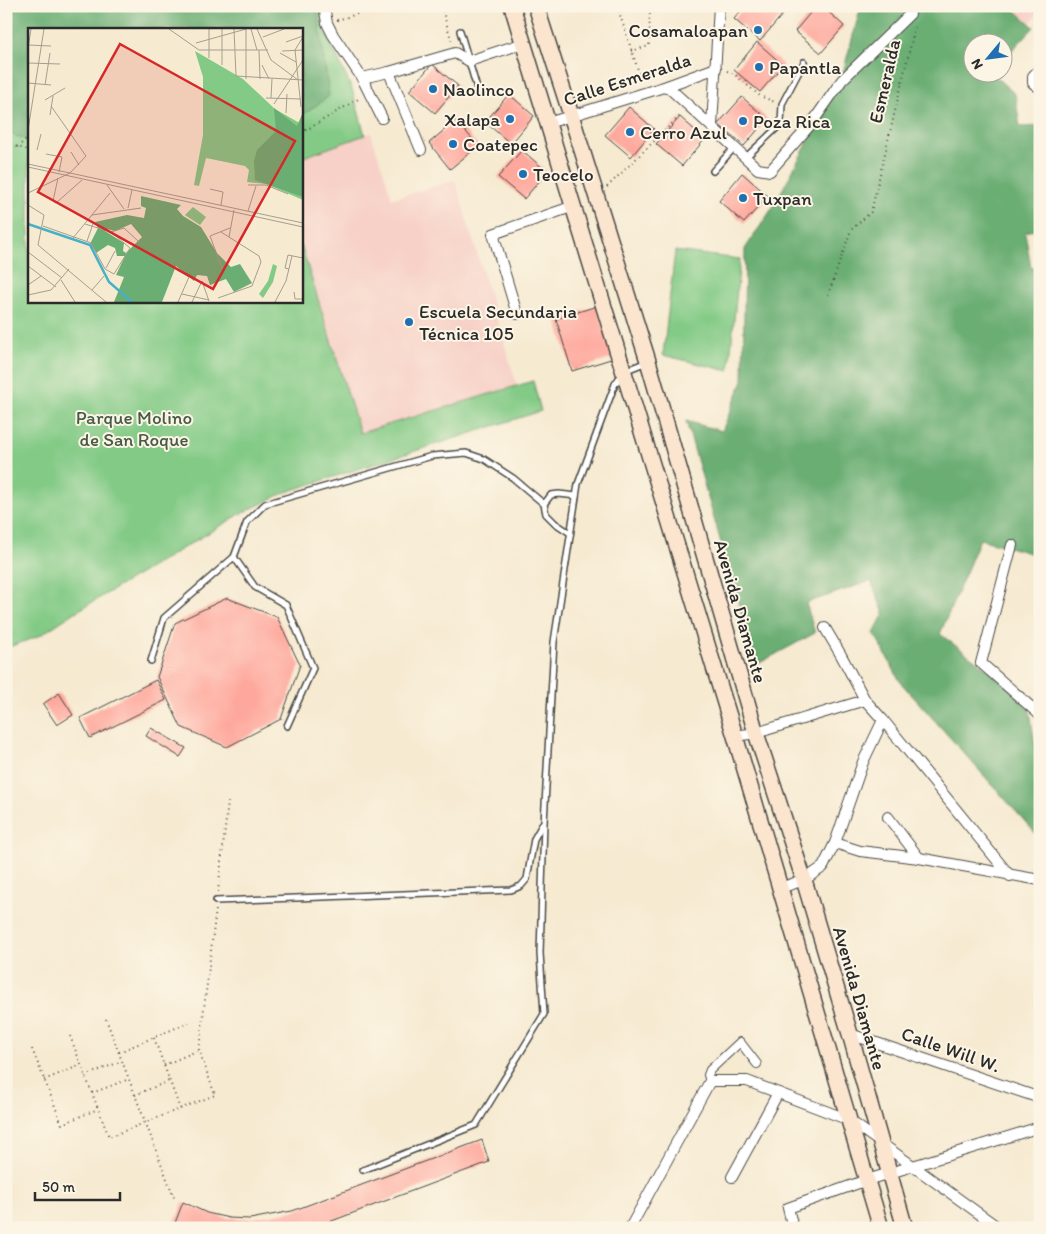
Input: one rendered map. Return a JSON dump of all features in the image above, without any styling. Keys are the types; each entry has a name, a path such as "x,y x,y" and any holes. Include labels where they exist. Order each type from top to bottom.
{"main road":[{"path":"512,6 735,736 881,1228"},
{"name":"Avenida Diamante","path":"536,6 648,362 756,733 804,880 850,1034 905,1228"},
{"path":"590,261 614,254"}],"street":[{"path":"324,6 327,23 332,35 362,78 382,118"},
{"name":"Calle Esmeralda","path":"712,126 719,6"},
{"name":"Esmeralda","path":"745,158 758,169 770,171 812,123 842,80 910,14"},
{"path":"362,78 455,53 469,61 524,43"},
{"name":"Calle Esmeralda","path":"548,123 666,86 716,68"},
{"path":"1040,69 1033,76 1033,83 1040,88"},
{"path":"389,72 421,150"},
{"path":"666,86 745,158"},
{"path":"518,314 493,234 574,206"},
{"path":"1012,545 981,663 1040,715"},
{"path":"825,628 865,700 1010,876"},
{"path":"735,736 756,733 865,700"},
{"path":"780,888 804,880 823,867 835,843 863,762 883,720"},
{"path":"888,817 919,858"},
{"path":"835,843 860,851 919,858 1040,880"},
{"name":"Calle Will W.","path":"850,1034 1040,1098"},
{"path":"630,1228 710,1082 708,1075 710,1070 740,1042 757,1064"},
{"path":"710,1082 747,1081 849,1120 999,1228"},
{"path":"732,1177 778,1093"},
{"path":"793,1228 788,1208 867,1180 1040,1127"}],"lane":[{"path":"460,31 478,92"},
{"path":"745,158 781,124 782,104 804,62"},
{"path":"713,171 734,148"},
{"path":"363,1170 476,1125 544,1014 540,953 544,823 554,642 570,533 578,484 615,384 624,371 648,362"},
{"path":"151,661 164,618 234,557 247,522 265,504 432,456 466,453 484,459 512,478 544,504 546,514 570,533"},
{"path":"544,504 551,495 576,496"},
{"path":"234,557 255,587 286,605 313,668 287,726"},
{"path":"216,901 511,890 521,886 527,878 534,839 544,823"}],"path":[{"path":"327,23 385,6"},
{"path":"441,6 455,53"},
{"path":"617,6 646,92"},
{"path":"631,51 649,46 650,6"},
{"name":"Esmeralda","path":"828,295 851,230 872,212 915,27 910,14"},
{"path":"716,68 734,74 760,96 782,104"},
{"path":"302,132 369,93"},
{"path":"596,197 689,107"},
{"path":"17,147 28,139"},
{"path":"6,144 28,150"},
{"path":"70,1036 110,1137 215,1095 199,1050 228,802"},
{"path":"106,1019 175,1200"},
{"path":"119,1052 190,1022"},
{"path":"153,1038 180,1109"},
{"path":"32,1048 62,1124 98,1109"},
{"path":"164,1065 199,1050"},
{"path":"86,1076 122,1061"},
{"path":"44,1080 81,1065"},
{"path":"92,1093 129,1079"},
{"path":"135,1095 170,1081"}],"shaded area":[{"path":"998,6 1040,6 1040,11 1025,29"},
{"name":"Escuela Secundaria Técnica 105","path":"371,133 392,199 455,180 517,386 355,435 302,261 302,154"}],"green space":[{"name":"Parque Molino de San Roque","path":"6,6 320,6 323,27 352,89 365,135 302,158 302,28 28,28 28,302 302,302 302,248 360,433 533,381 541,411 286,492 242,513 74,613 39,636 6,648"},
{"path":"6,6 317,6 329,96 302,115 302,28 28,28 28,140 6,133"},
{"path":"861,6 1010,6 1034,27 1014,48 1014,32 964,32 964,82 1001,82 1015,94 1020,127 1040,126 1040,229 1025,232 1031,268 1040,268 1040,556 980,539 940,634 1028,699 1036,751 1040,752 1040,833 1038,836 901,683 874,633 884,613 871,581 806,603 815,633 756,665 686,421 722,431 743,380 745,249 773,207 840,83"},
{"path":"675,251 740,259 729,371 663,355"}],"building":[{"name":"Cosamaloapan","path":"745,6 774,6 783,14 760,41 734,19"},
{"path":"816,6 822,6 844,26 821,53 795,31"},
{"name":"Papantla","path":"757,42 783,65 760,92 734,70"},
{"name":"Naolinco","path":"432,64 458,86 435,113 409,91"},
{"name":"Xalapa","path":"509,94 534,116 511,144 485,122"},
{"name":"Poza Rica","path":"742,97 767,119 744,146 718,124"},
{"name":"Cerro Azul","path":"629,107 654,129 631,157 605,135"},
{"path":"680,117 705,139 682,166 656,144"},
{"name":"Coatepec","path":"456,120 478,146 450,169 429,143"},
{"name":"Teocelo","path":"522,150 547,172 524,199 498,177"},
{"name":"Tuxpan","path":"742,173 768,196 744,223 719,201"},
{"path":"597,306 614,358 572,371 556,319"},
{"path":"227,598 277,617 300,665 281,719 227,747 181,727 157,677 175,623"},
{"path":"156,680 166,700 90,738 80,718"},
{"path":"59,693 73,715 57,725 43,704"},
{"path":"151,728 186,748 180,757 146,736"},
{"path":"482,1140 489,1162 313,1228 186,1228 175,1223 183,1202 207,1213 229,1218 250,1219 292,1211"}],"place":[{"name":"Cosamaloapan","path":"758,30"},
{"name":"Papantla","path":"759,67"},
{"name":"Naolinco","path":"433,89"},
{"name":"Xalapa","path":"510,119"},
{"name":"Poza Rica","path":"743,121"},
{"name":"Cerro Azul","path":"630,132"},
{"name":"Coatepec","path":"453,144"},
{"name":"Teocelo","path":"523,174"},
{"name":"Tuxpan","path":"743,198"},
{"name":"Escuela Secundaria Técnica 105","path":"409,322"}]}
